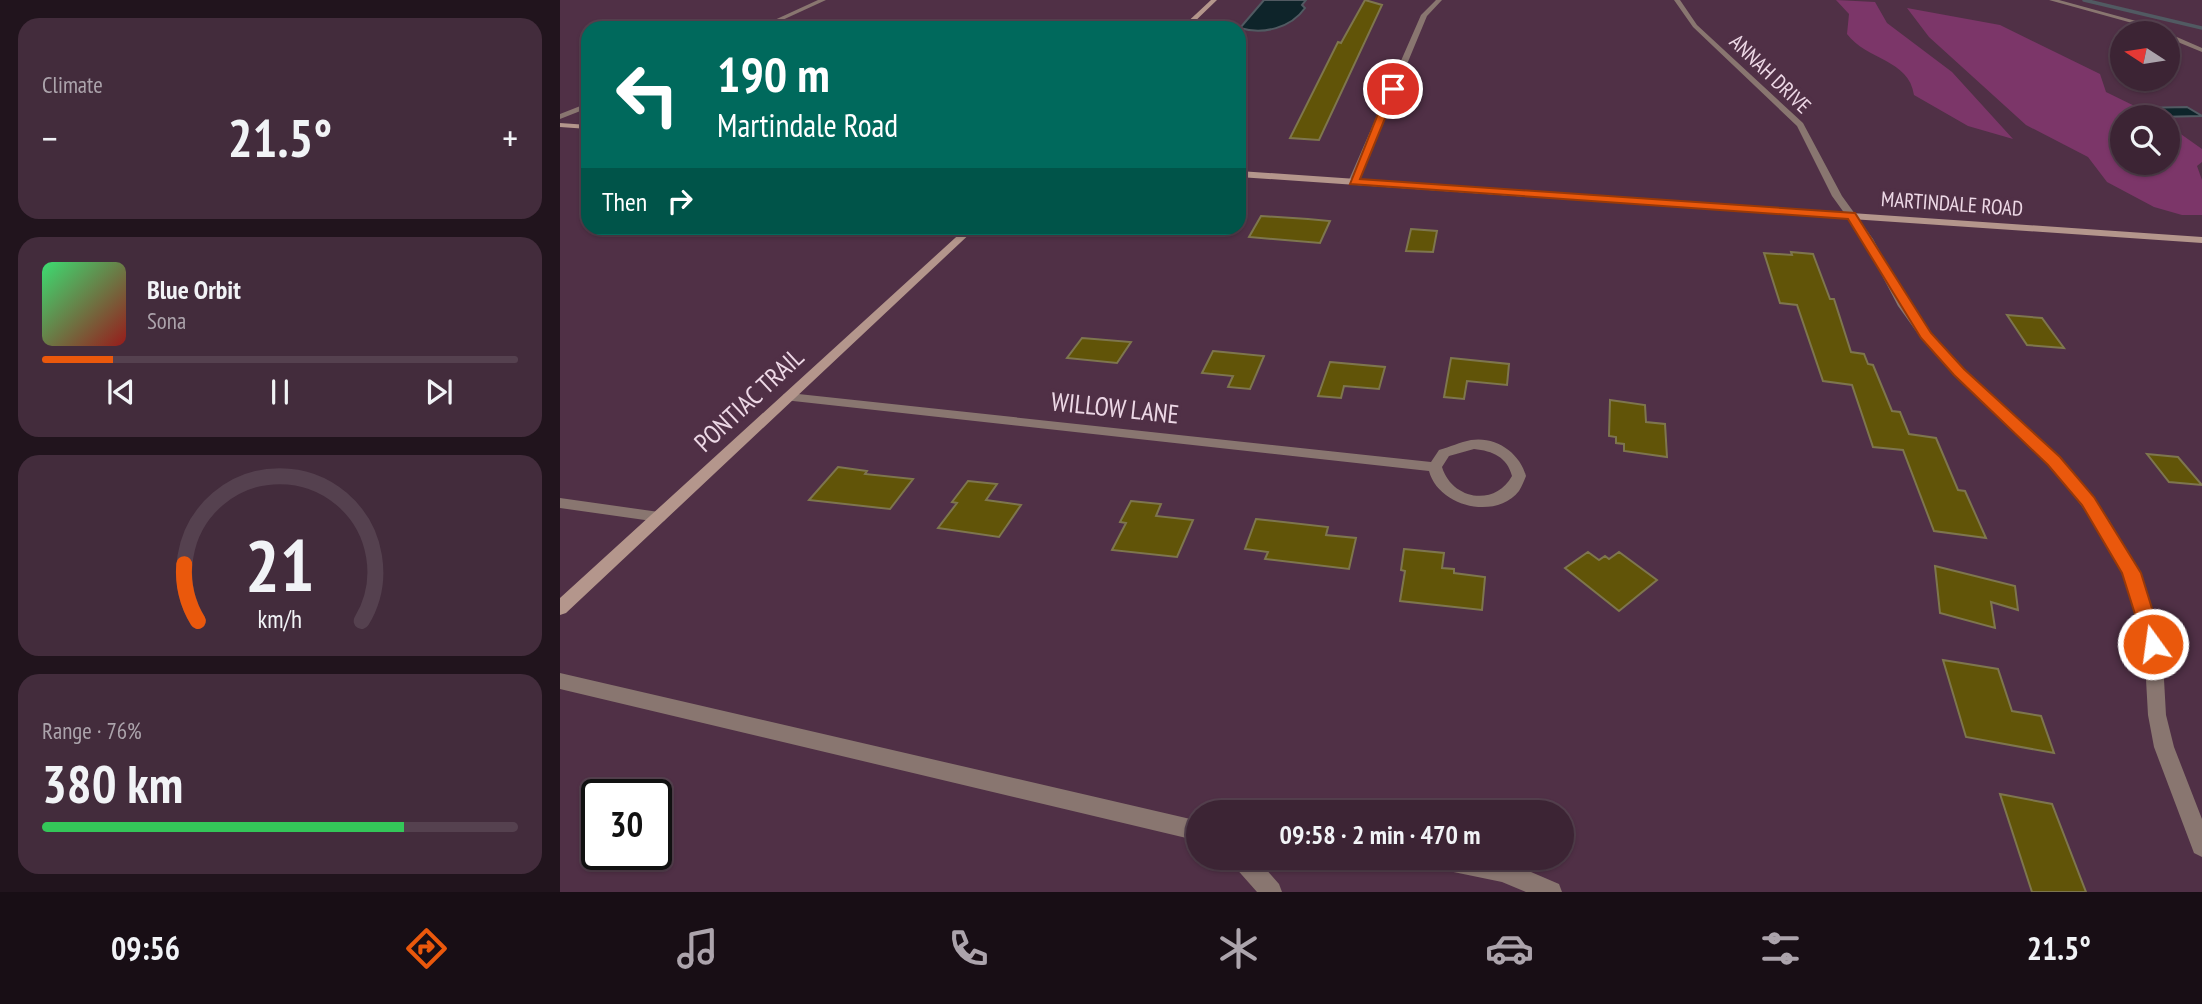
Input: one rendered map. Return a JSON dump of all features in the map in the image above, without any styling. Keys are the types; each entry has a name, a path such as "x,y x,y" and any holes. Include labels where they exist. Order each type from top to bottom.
{"street":[{"path":"776,21 822,0"},
{"path":"1192,21 1214,0"},
{"path":"1353,182 1424,15 1439,0"},
{"name":"ANNAH DRIVE","path":"1677,0 1695,26 1800,125 1837,196 1925,335 1969,382 2054,461 2088,501 2119,548 2147,618 2153,644 2157,715 2164,747 2183,804 2202,846"},
{"path":"2052,0 2145,24 2202,50"},
{"path":"560,117 581,108"},
{"path":"560,125 581,126"},
{"name":"MARTINDALE ROAD","path":"1246,174 2202,240"},
{"name":"PONTIAC TRAIL","path":"560,608 963,235"},
{"name":"WILLOW LANE","path":"789,397 1436,467"},
{"path":"1486,445 1514,460 1519,476 1517,484 1503,496 1480,501 1456,496 1447,490 1440,483 1436,467 1444,453 1452,448 1486,445"},
{"path":"560,503 659,517"},
{"path":"560,681 1186,828"},
{"path":"1252,870 1271,892"},
{"path":"1498,870 1551,892"}],"shaded area":[{"path":"1836,0 1875,2 1887,23 1952,72 2013,139 1968,126 1914,95 1904,74 1855,43 1847,34 1849,14"},
{"path":"1907,8 2000,25 2100,74 2106,92 2133,105 2110,105 2110,175 2180,175 2180,133 2202,149 2202,162 2197,166 2202,180 2202,215 2182,215 2154,207 2107,182 2088,157 2026,125 1929,37"}],"water":[{"path":"1264,0 1306,0 1302,5 1305,8 1299,15 1276,28 1258,31 1246,29 1246,21"},
{"path":"2180,107 2187,107 2202,116 2180,116"}],"building":[{"path":"1365,0 1382,5 1319,140 1290,138 1338,42 1341,43"},
{"path":"1261,216 1330,221 1320,243 1249,237"},
{"path":"1411,229 1437,231 1433,252 1406,251"},
{"path":"1791,252 1813,254 1830,299 1834,299 1851,352 1864,354 1868,364 1873,365 1892,411 1900,412 1909,434 1936,438 1958,490 1965,491 1986,538 1934,531 1903,450 1873,447 1852,385 1823,381 1797,305 1780,303 1764,253 1792,255"},
{"path":"2007,315 2042,318 2064,348 2027,345"},
{"path":"1082,338 1131,342 1117,363 1067,358"},
{"path":"1213,351 1264,356 1250,389 1228,387 1233,376 1202,373"},
{"path":"1451,358 1509,364 1507,385 1467,381 1464,399 1444,397"},
{"path":"1330,362 1385,367 1379,389 1344,386 1341,398 1318,396"},
{"path":"1610,400 1645,405 1646,422 1665,424 1667,457 1624,451 1624,444 1616,443 1616,437 1609,436"},
{"path":"2147,454 2178,457 2202,485 2169,482"},
{"path":"838,467 867,471 865,474 913,479 890,509 809,500"},
{"path":"968,481 997,484 986,500 1021,505 999,537 938,528 957,503 952,502"},
{"path":"1131,501 1161,504 1156,516 1193,520 1177,557 1112,550 1126,523 1120,522"},
{"path":"1256,519 1328,527 1326,535 1356,538 1349,569 1265,559 1268,552 1245,549"},
{"path":"1404,549 1444,553 1442,568 1454,569 1454,573 1485,577 1482,610 1400,601 1405,571 1401,570"},
{"path":"1588,552 1599,560 1605,556 1609,559 1619,552 1657,580 1619,611 1565,568"},
{"path":"1935,566 2015,586 2018,610 1991,602 1995,628 1940,613"},
{"path":"1943,660 1998,669 2012,711 2041,716 2054,753 1966,737"},
{"path":"2000,794 2052,804 2086,892 2032,892"}],"waterway":[{"path":"2084,0 2202,28"}],"route":[{"path":"1393,89 1353,182 1852,216 1925,335 1959,372 2054,461 2088,501 2132,573 2153,644"}]}
